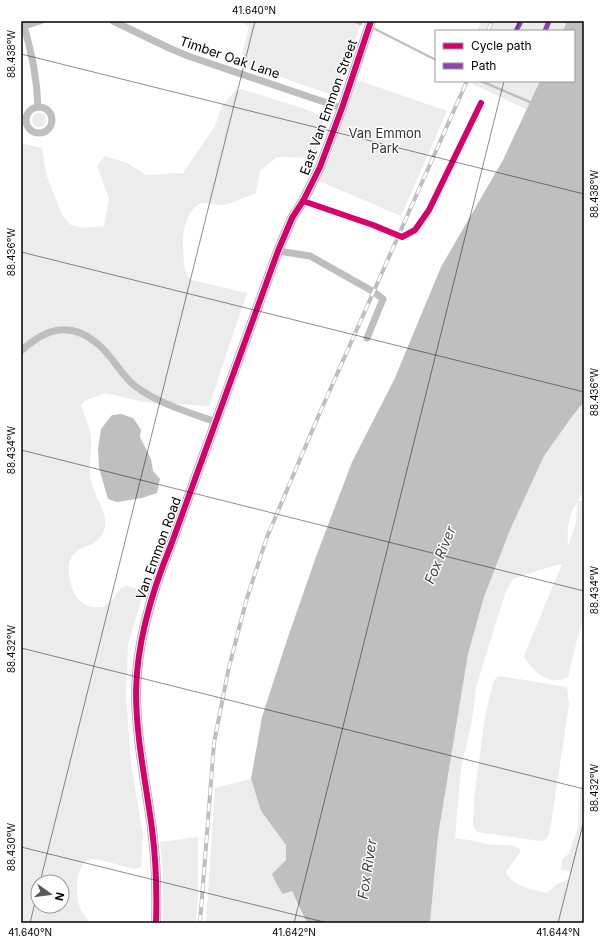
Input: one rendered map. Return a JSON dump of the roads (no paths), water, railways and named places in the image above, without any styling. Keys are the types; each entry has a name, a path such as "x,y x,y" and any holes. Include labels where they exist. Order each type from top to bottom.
{"street":[{"path":"38,107 37,85 33,60 23,27 40,21"},
{"name":"Timber Oak Lane","path":"113,21 182,53 342,108"},
{"name":"East Van Emmon Street","path":"303,201 320,167 342,108 371,21"},
{"path":"303,201 373,225 402,237 415,230 429,210 481,103"},
{"name":"Van Emmon Road","path":"156,923 154,849 138,728 136,690 144,625 153,592 278,251 292,218 303,201"},
{"path":"278,251 310,256 374,292 383,299 366,338"},
{"path":"21,351 33,340 55,330 72,330 85,335 100,345 134,385 153,398 170,406 216,422"}],"water":[{"name":"Fox River","path":"567,21 584,21 584,402 544,456 510,530 484,597 468,654 438,836 430,923 307,923 292,891 283,894 272,874 286,860 286,845 261,811 251,779 262,717 317,554 352,462 394,380 441,267 503,160 540,82 575,82 575,30 563,30"},
{"path":"121,414 133,418 141,430 140,437 151,459 153,471 160,479 157,493 142,498 117,502 108,499 99,468 98,449 101,429 112,415"}],"waterway":[{"path":"354,21 361,24"},
{"path":"375,29 435,59"},
{"path":"483,82 532,103"}],"railway":[{"path":"488,30 492,21"},
{"path":"200,923 214,743 229,667 247,598 267,537 318,417 467,82"}],"park label":[{"name":"Van Emmon Park","path":"385,140"}]}
